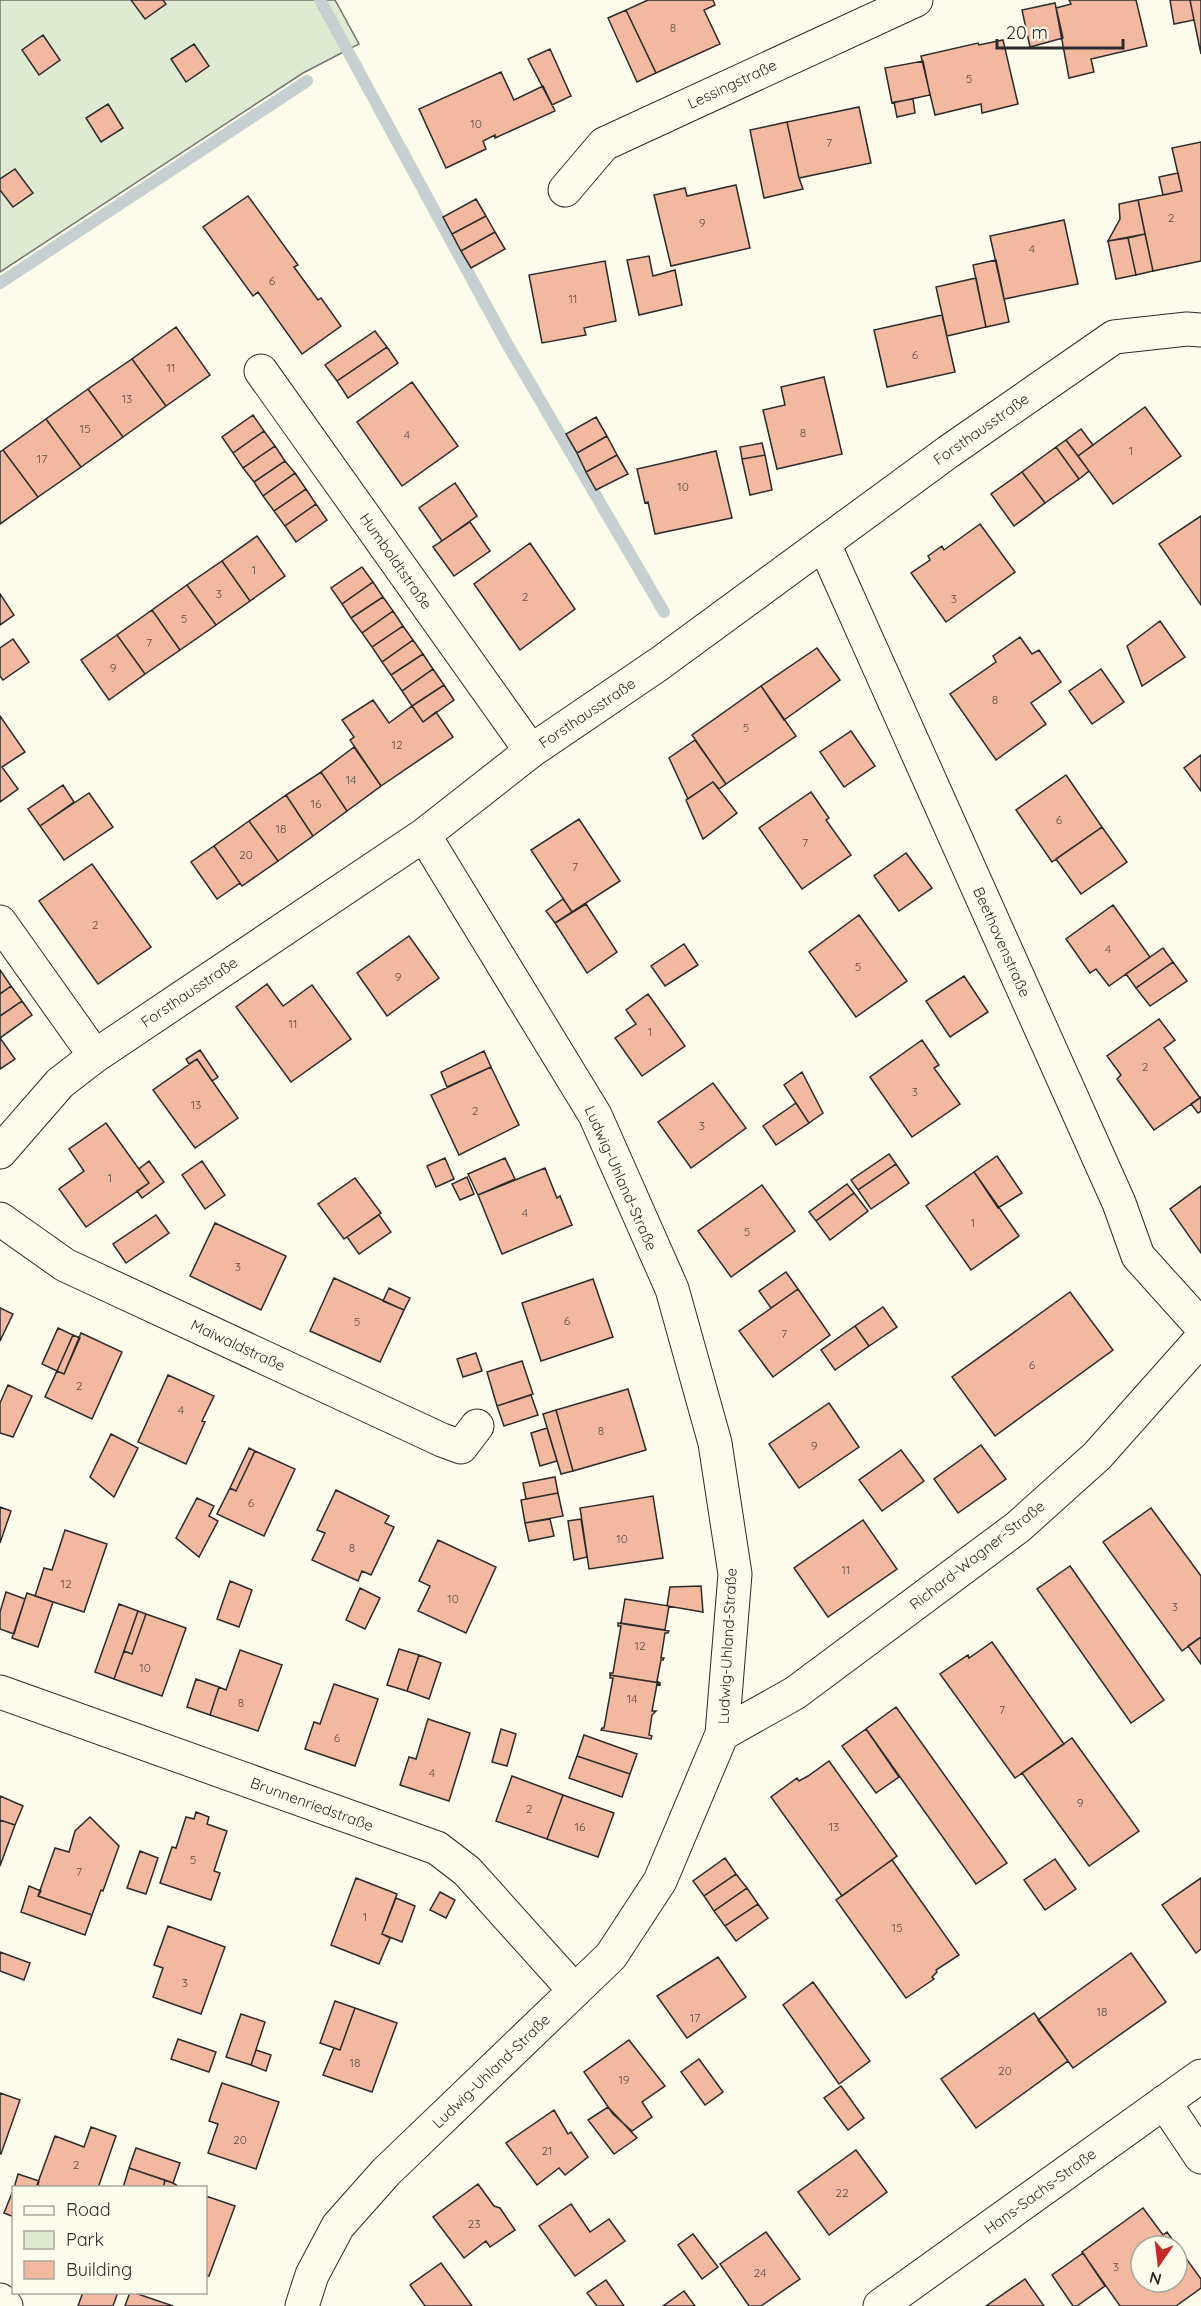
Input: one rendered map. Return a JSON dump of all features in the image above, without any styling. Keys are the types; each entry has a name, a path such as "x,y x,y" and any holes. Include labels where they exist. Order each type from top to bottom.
{"street":[{"name":"Lessingstraße","path":"565,190 604,144 915,0"},
{"name":"Forsthausstraße","path":"0,1152 60,1083 95,1056 424,835 531,752 659,664 948,452 1114,337 1187,329 1201,330"},
{"name":"Humboldtstraße","path":"261,371 531,752"},
{"name":"Beethovenstraße","path":"824,544 1119,1203 1138,1256 1201,1326"},
{"name":"Ludwig-Uhland-Straße","path":"302,2306 312,2275 338,2226 386,2172 611,1956 660,1881 722,1734 735,1574 715,1443 672,1289 595,1115 424,835"},
{"path":"0,922 95,1056"},
{"name":"Maiwaldstraße","path":"0,1219 65,1265 442,1440 461,1447 477,1426"},
{"name":"Richard-Wagner-Straße","path":"722,1734 795,1693 1018,1527 1097,1456 1201,1339"},
{"name":"Brunnenriedstraße","path":"0,1692 437,1848 467,1871 575,1990"},
{"name":"Hans-Sachs-Straße","path":"880,2306 1201,2076"},
{"path":"1164,2102 1201,2157"},
{"path":"0,2300 6,2306"}],"green space":[{"path":"0,0 335,0 359,44 303,73 0,272"}],"building":[{"path":"131,0 163,0 166,4 145,19"},
{"path":"648,0 713,0 715,5 704,10 720,44 656,73 626,10"},
{"path":"1069,0 1136,0 1147,46 1091,59 1094,72 1069,78 1056,8 1071,4"},
{"path":"1170,0 1190,0 1194,20 1174,24"},
{"path":"1190,0 1201,0 1201,54 1194,20"},
{"path":"1055,3 1063,38 1030,47 1022,10"},
{"path":"626,10 656,73 637,82 608,18"},
{"path":"43,35 60,60 39,75 22,50"},
{"path":"1003,40 1018,104 982,113 981,104 935,115 921,56 978,43 979,45"},
{"path":"194,44 209,66 186,82 171,59"},
{"path":"550,49 571,96 552,105 528,59"},
{"path":"923,61 930,95 892,103 885,68"},
{"path":"501,72 514,100 543,86 555,111 495,138 495,135 483,141 486,149 446,168 419,109"},
{"path":"913,99 915,113 897,117 894,102"},
{"path":"108,104 123,128 101,142 86,118"},
{"path":"859,107 871,163 799,178 787,122"},
{"path":"787,122 803,189 764,198 750,130"},
{"path":"1201,142 1201,261 1153,271 1138,200 1182,191 1172,148"},
{"path":"15,169 33,193 13,207 0,190 0,179"},
{"path":"1178,173 1182,191 1163,195 1159,177"},
{"path":"736,185 750,248 671,266 654,195 685,188 687,196"},
{"path":"248,196 298,265 294,267 318,300 321,298 341,326 302,354 258,292 253,296 203,227"},
{"path":"476,199 486,216 452,234 443,217"},
{"path":"1138,200 1145,234 1108,241 1120,219 1119,204"},
{"path":"486,216 495,232 461,251 452,234"},
{"path":"1064,220 1078,284 1004,299 990,236"},
{"path":"495,232 505,249 471,268 461,251"},
{"path":"1145,234 1153,271 1136,275 1128,238"},
{"path":"1128,238 1136,275 1116,279 1108,241"},
{"path":"649,256 653,276 675,270 682,305 639,315 627,260"},
{"path":"996,260 1009,322 986,327 973,265"},
{"path":"605,261 616,321 584,328 586,335 542,343 529,275"},
{"path":"976,278 986,327 947,336 936,287"},
{"path":"942,315 955,372 887,387 874,330"},
{"path":"176,327 210,375 166,406 132,359"},
{"path":"375,331 387,347 337,381 325,365"},
{"path":"387,347 398,363 348,398 337,381"},
{"path":"132,359 166,406 123,437 88,389"},
{"path":"824,377 842,454 777,469 763,410 785,405 781,387"},
{"path":"412,382 458,446 402,486 357,422"},
{"path":"88,389 123,437 81,467 46,419"},
{"path":"1145,407 1181,456 1113,504 1078,456"},
{"path":"253,415 264,431 233,453 222,437"},
{"path":"596,417 607,436 577,453 566,434"},
{"path":"46,419 81,467 38,497 3,450"},
{"path":"1081,429 1093,445 1078,456 1066,440"},
{"path":"264,431 275,446 243,468 233,453"},
{"path":"607,436 617,455 586,472 577,453"},
{"path":"1066,440 1089,471 1079,479 1056,447"},
{"path":"762,443 765,455 742,459 740,447"},
{"path":"275,446 285,461 254,482 243,468"},
{"path":"1056,447 1079,479 1045,503 1022,472"},
{"path":"3,450 38,497 0,524 0,452"},
{"path":"716,451 732,518 655,534 637,469"},
{"path":"617,455 628,474 596,490 586,472"},
{"path":"765,455 772,490 750,495 742,459"},
{"path":"285,461 295,473 263,496 254,482"},
{"path":"1022,472 1045,503 1014,526 991,494"},
{"path":"295,473 306,489 274,511 263,496"},
{"path":"455,483 477,516 442,541 419,508"},
{"path":"306,489 316,504 285,526 274,511"},
{"path":"316,504 327,520 296,542 285,526"},
{"path":"1201,516 1201,605 1159,544"},
{"path":"470,522 490,551 454,576 433,547"},
{"path":"980,524 1015,572 946,622 911,573 930,560 928,556 942,546 944,550"},
{"path":"257,536 285,576 250,601 222,561"},
{"path":"530,543 575,609 520,650 474,584"},
{"path":"222,561 250,601 216,625 187,585"},
{"path":"362,567 373,582 342,604 331,588"},
{"path":"373,582 383,597 351,618 342,604"},
{"path":"187,585 216,625 180,650 152,610"},
{"path":"0,594 14,615 0,625"},
{"path":"383,597 393,611 362,633 351,618"},
{"path":"152,610 180,650 145,674 117,635"},
{"path":"393,611 403,626 372,647 362,633"},
{"path":"1160,621 1185,657 1142,686 1127,646"},
{"path":"403,626 413,640 382,662 372,647"},
{"path":"117,635 145,674 109,700 81,660"},
{"path":"1020,637 1032,654 1039,650 1061,682 1031,703 1046,724 996,760 950,694 996,662 993,656"},
{"path":"13,639 29,662 3,680 0,676 0,648"},
{"path":"413,640 423,654 391,675 382,662"},
{"path":"817,648 840,680 784,720 761,686"},
{"path":"423,654 433,669 402,691 391,675"},
{"path":"433,669 444,685 412,706 402,691"},
{"path":"1101,669 1124,702 1092,724 1069,691"},
{"path":"444,685 454,700 423,722 412,706"},
{"path":"761,686 796,736 726,784 692,735"},
{"path":"373,700 389,723 412,706 423,722 436,712 453,737 381,786 350,740 354,737 342,720"},
{"path":"0,716 25,752 2,767 18,789 0,802"},
{"path":"851,731 875,766 844,787 820,752"},
{"path":"695,740 726,784 719,789 713,782 688,799 669,758"},
{"path":"354,747 381,786 347,811 321,772"},
{"path":"1201,755 1201,791 1184,768"},
{"path":"321,772 347,811 313,836 286,795"},
{"path":"1066,775 1102,827 1052,862 1016,810"},
{"path":"713,782 737,813 703,839 686,800"},
{"path":"63,785 74,802 40,826 28,809"},
{"path":"811,792 829,818 826,820 851,855 802,889 759,828"},
{"path":"89,793 113,827 64,860 40,826"},
{"path":"286,795 313,836 278,861 249,821"},
{"path":"579,819 620,881 572,912 531,850"},
{"path":"249,821 278,861 242,886 214,846"},
{"path":"1102,827 1127,862 1081,894 1056,859"},
{"path":"214,846 240,883 217,899 191,862"},
{"path":"906,853 932,888 899,911 874,876"},
{"path":"92,864 151,947 98,984 39,901"},
{"path":"563,899 572,912 555,923 546,911"},
{"path":"586,904 617,952 587,973 555,923"},
{"path":"1113,905 1150,957 1109,986 1096,969 1090,973 1066,939"},
{"path":"859,915 907,981 856,1017 809,952"},
{"path":"409,936 439,978 387,1016 357,973"},
{"path":"684,944 698,965 665,986 651,966"},
{"path":"1163,948 1173,962 1136,988 1126,974"},
{"path":"1173,962 1187,981 1150,1006 1136,988"},
{"path":"0,970 11,986 0,994"},
{"path":"964,976 988,1012 950,1037 926,1001"},
{"path":"267,984 283,1006 312,985 351,1039 291,1082 236,1007"},
{"path":"11,986 22,1001 0,1016 0,994"},
{"path":"648,994 685,1046 642,1076 615,1038 636,1024 626,1010"},
{"path":"22,1001 32,1015 0,1038 0,1016"},
{"path":"1159,1019 1175,1040 1164,1048 1200,1098 1154,1130 1117,1079 1121,1075 1107,1056"},
{"path":"0,1038 15,1059 0,1069"},
{"path":"922,1040 939,1065 934,1068 960,1104 912,1137 870,1077"},
{"path":"200,1050 218,1077 212,1081 197,1059 189,1064 186,1059"},
{"path":"484,1051 491,1067 447,1087 441,1072"},
{"path":"197,1059 238,1118 195,1148 153,1090"},
{"path":"491,1067 519,1125 459,1155 431,1095"},
{"path":"802,1072 823,1113 809,1123 784,1085"},
{"path":"713,1083 746,1128 691,1168 658,1122"},
{"path":"1201,1097 1201,1111 1198,1113 1191,1104"},
{"path":"796,1103 809,1123 776,1145 763,1126"},
{"path":"106,1123 149,1183 86,1227 59,1189 84,1171 69,1149"},
{"path":"889,1154 896,1164 858,1190 851,1180"},
{"path":"997,1156 1022,1193 998,1208 974,1172"},
{"path":"445,1158 454,1179 436,1187 427,1166"},
{"path":"505,1158 515,1179 478,1195 468,1174"},
{"path":"149,1161 164,1182 142,1198 137,1191 149,1183 139,1169"},
{"path":"202,1161 225,1195 205,1209 182,1175"},
{"path":"896,1164 909,1183 871,1209 858,1190"},
{"path":"545,1168 557,1198 560,1196 572,1225 502,1254 478,1195"},
{"path":"974,1172 1019,1236 971,1270 926,1206"},
{"path":"467,1177 474,1194 460,1200 452,1184"},
{"path":"355,1178 381,1213 344,1239 318,1204"},
{"path":"847,1184 854,1193 816,1221 809,1212"},
{"path":"762,1185 795,1231 731,1277 698,1231"},
{"path":"1201,1186 1201,1253 1170,1209"},
{"path":"854,1193 868,1211 830,1240 816,1221"},
{"path":"156,1215 169,1233 126,1263 113,1244"},
{"path":"379,1215 391,1232 359,1254 347,1237"},
{"path":"215,1223 286,1256 261,1310 190,1276"},
{"path":"786,1272 798,1289 771,1308 759,1291"},
{"path":"334,1278 404,1310 380,1362 310,1331"},
{"path":"593,1279 613,1337 541,1361 522,1303"},
{"path":"389,1288 410,1298 404,1310 383,1301"},
{"path":"798,1289 830,1335 773,1377 739,1331"},
{"path":"1070,1292 1113,1350 995,1436 952,1377"},
{"path":"883,1307 897,1327 869,1346 855,1326"},
{"path":"0,1308 13,1314 0,1341"},
{"path":"855,1326 869,1346 835,1370 821,1350"},
{"path":"58,1328 73,1335 57,1371 42,1364"},
{"path":"81,1333 122,1352 92,1419 45,1397 57,1371 64,1374"},
{"path":"73,1335 80,1338 64,1374 57,1371"},
{"path":"476,1353 482,1371 463,1377 457,1359"},
{"path":"522,1361 533,1394 497,1406 487,1372"},
{"path":"168,1375 214,1396 186,1464 138,1442"},
{"path":"8,1385 32,1396 13,1437 0,1433 0,1403"},
{"path":"628,1389 646,1450 573,1471 556,1410"},
{"path":"531,1395 538,1415 504,1426 497,1406"},
{"path":"829,1403 859,1447 799,1488 769,1444"},
{"path":"556,1410 573,1471 561,1474 543,1414"},
{"path":"547,1428 557,1461 540,1466 531,1433"},
{"path":"111,1434 138,1448 114,1497 90,1477"},
{"path":"981,1445 1006,1479 958,1513 934,1479"},
{"path":"249,1448 255,1451 236,1491 230,1488"},
{"path":"901,1450 924,1481 882,1511 859,1480"},
{"path":"255,1451 295,1469 264,1536 217,1514 230,1488 236,1491"},
{"path":"555,1477 558,1493 526,1499 523,1483"},
{"path":"336,1490 389,1516 385,1523 394,1527 371,1575 362,1571 358,1581 312,1560 325,1533 317,1530"},
{"path":"558,1493 563,1516 525,1523 521,1500"},
{"path":"653,1496 663,1558 589,1569 580,1508"},
{"path":"197,1498 214,1506 209,1516 218,1521 199,1557 176,1538"},
{"path":"0,1507 11,1511 0,1543"},
{"path":"1151,1508 1201,1576 1201,1637 1182,1651 1103,1542"},
{"path":"550,1519 554,1536 529,1541 525,1523"},
{"path":"581,1519 587,1557 574,1560 568,1521"},
{"path":"863,1520 897,1569 828,1617 794,1568"},
{"path":"65,1530 107,1544 84,1612 35,1596 44,1568 52,1570"},
{"path":"438,1540 496,1567 466,1633 418,1611 430,1586 419,1581"},
{"path":"1070,1566 1164,1700 1131,1723 1037,1589"},
{"path":"230,1581 252,1590 239,1627 217,1619"},
{"path":"701,1586 703,1612 667,1606 670,1587"},
{"path":"360,1588 380,1598 365,1629 346,1620"},
{"path":"6,1592 25,1599 14,1634 0,1629 0,1612"},
{"path":"27,1593 53,1602 38,1647 12,1638"},
{"path":"625,1599 669,1606 665,1630 621,1623"},
{"path":"119,1604 138,1611 114,1679 95,1672"},
{"path":"138,1611 146,1614 132,1654 124,1651"},
{"path":"146,1614 186,1628 162,1696 114,1679 124,1651 132,1654"},
{"path":"618,1623 669,1631 665,1633 661,1658 664,1658 661,1660 657,1681 660,1683 610,1675 613,1673 621,1626 618,1626"},
{"path":"1201,1637 1201,1664 1188,1646"},
{"path":"992,1642 1064,1744 1015,1778 940,1674"},
{"path":"399,1649 419,1655 407,1691 387,1685"},
{"path":"240,1650 282,1665 258,1731 210,1715 219,1687 226,1690"},
{"path":"419,1655 441,1663 429,1699 407,1691"},
{"path":"610,1675 660,1683 660,1685 657,1684 652,1711 656,1711 652,1715 649,1735 652,1736 651,1739 601,1730 604,1728 613,1678 610,1678"},
{"path":"196,1679 219,1687 210,1715 187,1707"},
{"path":"334,1684 378,1699 355,1766 305,1749 314,1722 320,1724"},
{"path":"896,1707 1007,1863 976,1884 866,1729"},
{"path":"428,1719 470,1733 449,1801 400,1785 409,1757 416,1759"},
{"path":"501,1729 516,1734 507,1766 492,1762"},
{"path":"866,1729 899,1777 876,1793 842,1746"},
{"path":"584,1735 637,1754 630,1774 577,1756"},
{"path":"1072,1738 1139,1831 1089,1866 1022,1773"},
{"path":"577,1756 630,1774 622,1797 569,1778"},
{"path":"829,1761 897,1856 842,1896 771,1797 797,1778 799,1781"},
{"path":"512,1776 563,1795 547,1839 496,1821"},
{"path":"563,1795 614,1813 598,1857 547,1839"},
{"path":"0,1796 23,1806 15,1825 0,1820"},
{"path":"196,1812 209,1817 207,1824 227,1831 214,1871 220,1873 211,1900 160,1883 172,1847 176,1848 186,1817 194,1819"},
{"path":"90,1817 119,1846 92,1915 38,1896 55,1848 69,1852 75,1831"},
{"path":"0,1820 15,1825 0,1866"},
{"path":"140,1851 158,1858 146,1894 127,1888"},
{"path":"725,1858 736,1874 704,1896 693,1881"},
{"path":"1055,1859 1076,1889 1045,1910 1024,1880"},
{"path":"892,1860 959,1955 936,1970 937,1972 932,1977 934,1979 906,1998 836,1900"},
{"path":"736,1874 747,1888 714,1911 704,1896"},
{"path":"356,1878 397,1894 382,1934 390,1938 379,1964 331,1945"},
{"path":"1201,1878 1201,1949 1196,1953 1162,1905"},
{"path":"29,1886 41,1891 38,1896 92,1915 85,1935 21,1912"},
{"path":"747,1888 758,1904 725,1926 714,1911"},
{"path":"440,1892 455,1900 446,1918 430,1910"},
{"path":"396,1898 415,1906 402,1942 382,1934"},
{"path":"758,1904 768,1918 736,1941 725,1926"},
{"path":"168,1926 225,1947 201,2014 153,1997 163,1968 154,1965"},
{"path":"0,1952 30,1963 24,1980 0,1971"},
{"path":"1131,1953 1166,2002 1073,2068 1038,2020"},
{"path":"718,1957 746,1997 687,2038 657,1996"},
{"path":"813,1982 870,2061 839,2084 783,2005"},
{"path":"335,2001 355,2008 340,2050 320,2043"},
{"path":"355,2008 397,2023 372,2092 323,2075 334,2048 340,2050"},
{"path":"1034,2013 1068,2061 976,2128 941,2079"},
{"path":"241,2014 265,2022 251,2065 226,2057"},
{"path":"178,2039 216,2052 209,2072 171,2059"},
{"path":"629,2040 665,2086 642,2102 652,2117 632,2131 613,2114 584,2072"},
{"path":"256,2050 271,2055 266,2071 251,2065"},
{"path":"699,2059 723,2092 705,2105 681,2072"},
{"path":"222,2083 279,2102 256,2169 208,2153 218,2124 209,2121"},
{"path":"841,2086 864,2118 848,2130 824,2098"},
{"path":"0,2093 20,2100 1,2154 0,2154"},
{"path":"608,2107 637,2138 614,2154 588,2120"},
{"path":"554,2110 568,2134 571,2132 588,2157 565,2175 559,2168 537,2185 506,2143"},
{"path":"91,2127 116,2136 99,2186 37,2185 55,2136 84,2147"},
{"path":"136,2148 180,2163 173,2183 129,2168"},
{"path":"856,2150 887,2192 829,2235 798,2192"},
{"path":"129,2168 165,2180 164,2186 124,2186"},
{"path":"18,2174 39,2181 38,2186 15,2186"},
{"path":"165,2180 178,2186 164,2186"},
{"path":"478,2184 494,2206 500,2208 515,2230 490,2247 486,2241 464,2258 433,2217"},
{"path":"12,2193 12,2216 4,2213"},
{"path":"207,2196 235,2206 209,2276 207,2275"},
{"path":"571,2204 590,2232 609,2219 625,2241 575,2276 539,2226"},
{"path":"1143,2208 1162,2234 1129,2234 1129,2294 1189,2294 1189,2262 1201,2279 1201,2288 1176,2306 1120,2306 1082,2252"},
{"path":"766,2232 800,2279 761,2306 749,2306 720,2264"},
{"path":"693,2234 718,2267 702,2279 678,2245"},
{"path":"1083,2253 1105,2286 1077,2306 1073,2306 1052,2275"},
{"path":"441,2263 472,2306 425,2306 410,2285"},
{"path":"1025,2279 1044,2306 986,2306"},
{"path":"606,2280 624,2306 597,2306 587,2293"},
{"path":"684,2291 695,2306 663,2306"},
{"path":"82,2294 117,2294 113,2306 78,2306"},
{"path":"129,2294 138,2294 173,2306 125,2306"}],"waterway":[{"path":"320,0 506,342 664,612"},
{"path":"0,283 307,81"}]}
